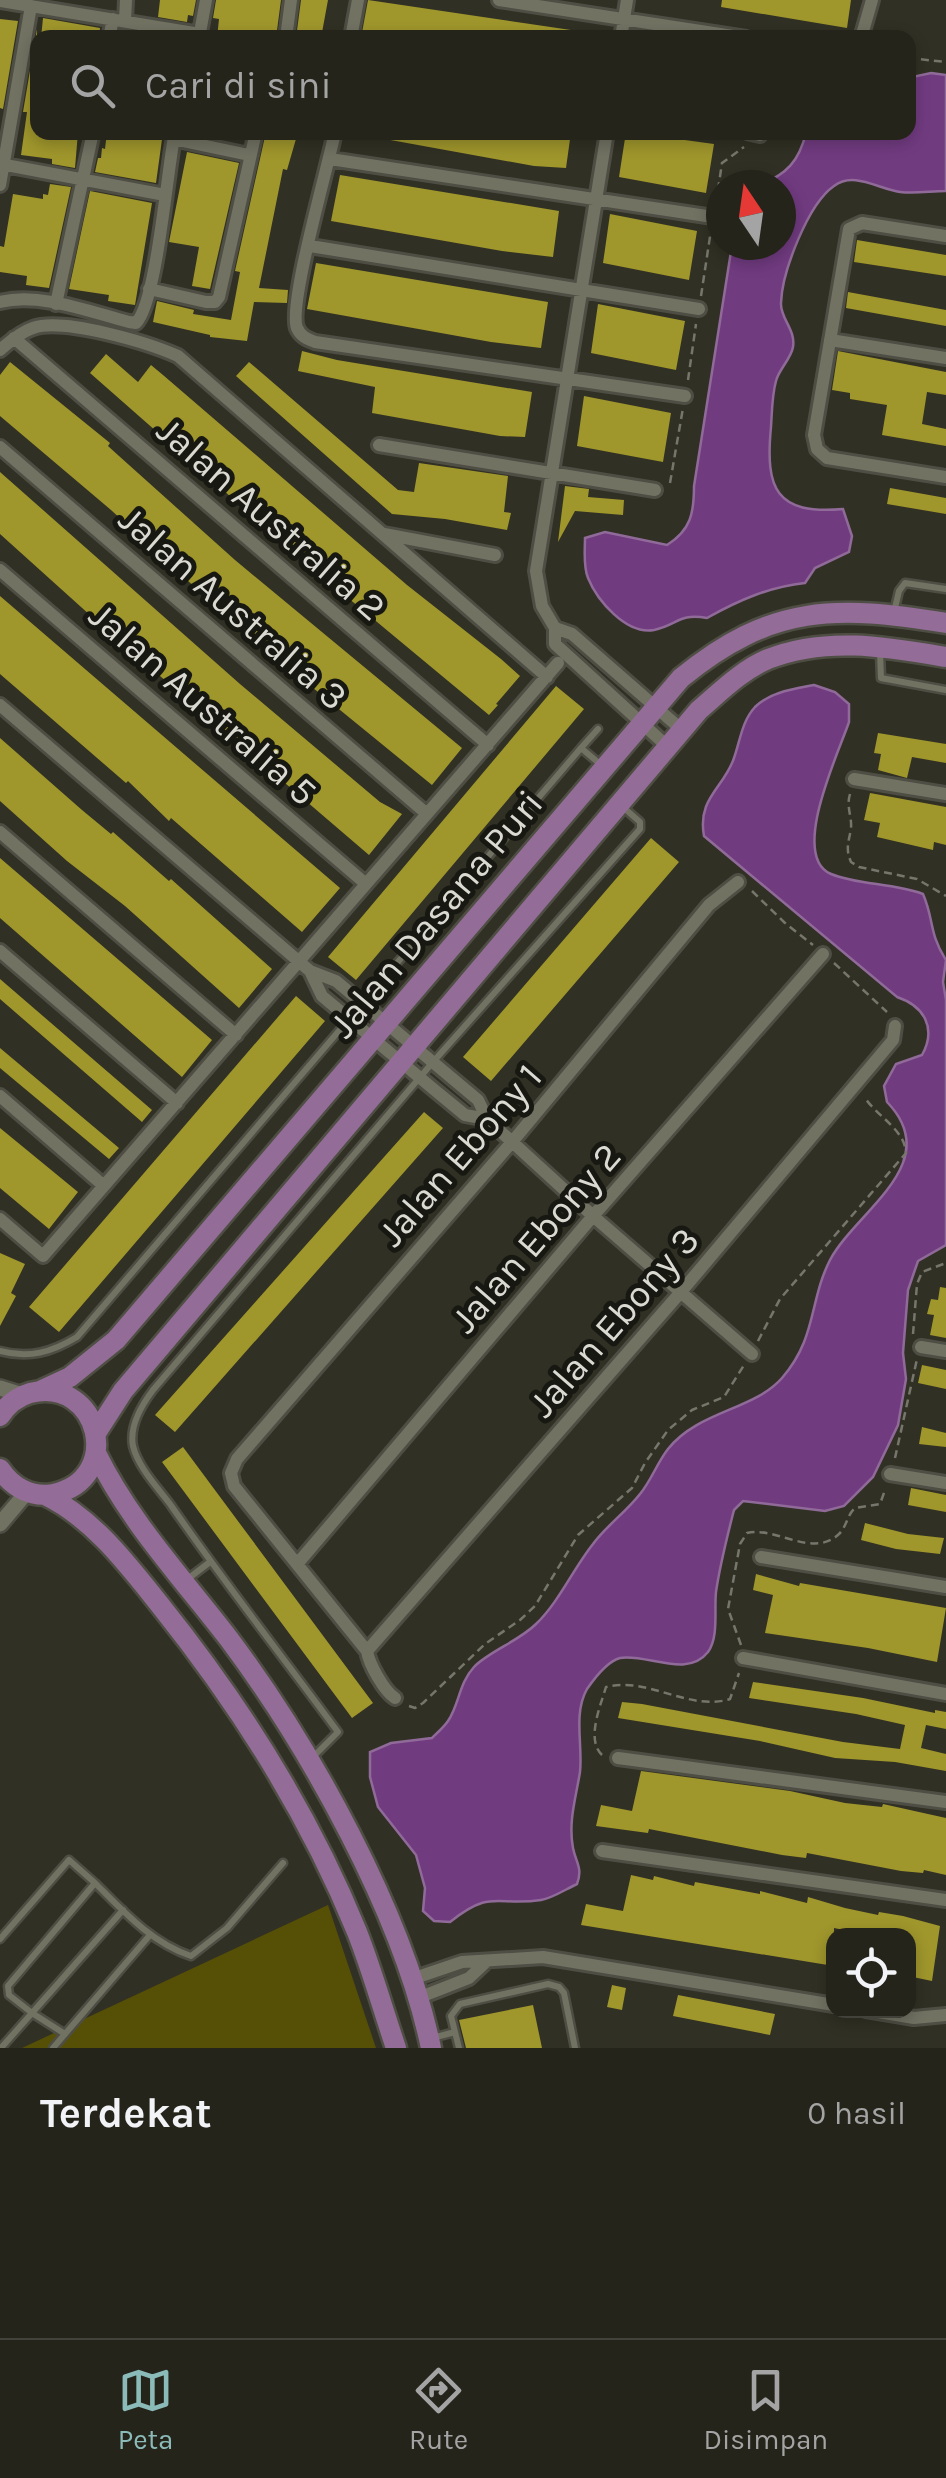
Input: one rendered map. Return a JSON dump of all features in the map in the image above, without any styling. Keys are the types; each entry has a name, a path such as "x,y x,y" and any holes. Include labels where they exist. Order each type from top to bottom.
{"main road":[{"name":"Jalan Dasana Puri","path":"0,1416 6,1407 70,1377 116,1340 681,678 747,633 788,618 835,610 946,623"},
{"name":"Jalan Dasana Puri","path":"36,1494 63,1492 90,1469 96,1443 122,1391 682,730 732,682 766,660 804,649 852,644 946,656"},
{"path":"32,1393 60,1393 77,1402 89,1416 96,1443 122,1500 231,1642 308,1761 345,1828 415,1988 430,2043"},
{"path":"0,1470 8,1481 90,1526 199,1654 262,1747 314,1837 357,1933 396,2048"}],"street":[{"path":"114,30 126,0"},
{"path":"201,30 206,0"},
{"path":"287,30 291,0"},
{"path":"353,30 358,0"},
{"path":"498,0 692,30"},
{"path":"623,30 627,0"},
{"path":"864,30 872,0"},
{"path":"0,1 170,30"},
{"path":"34,30 40,5"},
{"path":"0,185 30,47"},
{"path":"56,304 92,140"},
{"path":"0,302 56,304 136,323 141,319 150,289 173,140"},
{"path":"190,140 249,155"},
{"path":"150,289 206,302 215,302 220,297 254,140"},
{"path":"333,140 296,298 296,328 303,337 685,396"},
{"path":"606,140 536,571 542,606 555,628 556,644 668,747"},
{"path":"330,159 706,216"},
{"path":"2,164 164,194"},
{"path":"946,236 862,223 853,226 848,234 814,436 816,449 827,458 946,477"},
{"path":"310,246 699,309"},
{"path":"0,350 33,328 60,324 154,346 178,356 547,677"},
{"name":"Jalan Australia 2","path":"14,338 488,745"},
{"path":"830,340 946,358"},
{"path":"379,445 654,490"},
{"name":"Jalan Australia 3","path":"0,447 427,814"},
{"path":"382,533 495,555"},
{"name":"Jalan Australia 5","path":"0,570 366,884"},
{"path":"555,628 572,634 682,730"},
{"path":"0,1219 43,1256 236,1034 304,966 366,884 558,664"},
{"path":"0,705 304,966 336,981 362,1002 382,1032 407,1053 433,1062 478,1100 487,1119 752,1354"},
{"path":"854,779 946,794"},
{"path":"0,832 236,1034"},
{"name":"Jalan Ebony 1","path":"298,1563 234,1486 231,1472 237,1460 512,1142 710,905 738,882"},
{"path":"0,951 176,1103"},
{"name":"Jalan Ebony 2","path":"298,1563 593,1216 823,954"},
{"path":"304,966 322,996 349,1018 382,1032 407,1053 420,1078 464,1115 487,1119"},
{"name":"Jalan Ebony 3","path":"367,1651 680,1293 893,1040 896,1026"},
{"path":"0,1096 104,1186"},
{"path":"920,1347 946,1351"},
{"path":"0,1388 32,1393"},
{"path":"890,1474 946,1482"},
{"path":"0,1524 36,1494"},
{"path":"761,1557 946,1586"},
{"path":"298,1563 367,1651 382,1686 395,1698"},
{"path":"743,1658 946,1694"},
{"path":"618,1758 946,1802"},
{"path":"602,1852 946,1900"},
{"path":"415,1988 462,1962 543,1957 826,2004"},
{"path":"916,2018 946,2015"}],"lane":[{"path":"894,614 905,583 946,589"},
{"path":"880,646 881,678 946,690"},
{"path":"0,1351 42,1353 77,1337 598,729"},
{"path":"581,748 605,768"},
{"path":"308,1761 338,1732 210,1562 137,1457 133,1436 142,1405 433,1062 640,829 636,816 620,804"},
{"path":"184,1582 210,1562"},
{"path":"0,1940 69,1860 150,1935 170,1949 191,1956 227,1928 282,1863"},
{"path":"65,2034 8,1995 4,1984 95,1884"},
{"path":"2,2048 122,1910"},
{"path":"53,2048 150,1935"},
{"path":"458,2048 451,2016 460,2004 548,1984 564,1993 574,2048"},
{"path":"430,2043 454,2032"}],"path":[{"path":"916,59 946,62"},
{"path":"854,779 846,806 850,828 847,852 851,862 917,879 946,896"},
{"path":"738,882 747,885 878,1003 896,1026"},
{"path":"395,1698 410,1707 419,1706 484,1644 520,1620 535,1606 578,1535 632,1488 668,1430 692,1410 724,1397 780,1299 906,1153 902,1136 875,1113 856,1084"}],"shaded area":[{"path":"946,75 946,191 900,192 858,181 842,182 824,195 796,246 796,170 785,170 804,140 916,140 916,76"},
{"path":"730,260 790,260 781,308 793,341 774,392 770,449 773,482 789,502 820,510 843,509 852,536 849,552 815,568 805,583 755,595 707,618 684,618 654,630 633,627 614,614 592,587 585,568 585,538 605,532 667,545 690,520"},
{"path":"814,685 835,692 849,704 849,722 816,826 819,864 841,878 923,894 946,960 946,1245 918,1261 908,1290 903,1353 906,1379 898,1425 873,1477 844,1506 825,1511 743,1501 734,1510 716,1592 714,1639 699,1660 678,1664 620,1658 606,1666 587,1689 580,1709 580,1772 571,1829 579,1870 577,1884 546,1899 486,1902 450,1922 434,1921 423,1911 425,1888 416,1855 378,1807 370,1777 370,1752 391,1743 432,1738 448,1721 474,1667 529,1630 544,1615 598,1537 644,1489 680,1436 757,1397 782,1378 807,1334 830,1260 902,1166 907,1146 903,1124 887,1102 884,1086 896,1064 922,1055 928,1027 921,1012 897,997 704,836 704,812 730,768 751,713 775,695"},
{"path":"328,1905 376,2048 22,2048"}],"building":[{"path":"160,0 196,0 193,16 188,15 187,22 158,17"},
{"path":"216,0 281,0 277,30 218,30 219,19 213,18"},
{"path":"301,0 328,0 322,30 297,30"},
{"path":"368,0 571,30 362,30"},
{"path":"722,0 851,0 847,28 721,7"},
{"path":"43,18 100,28 100,30 42,30"},
{"path":"0,19 18,21 3,109 0,108"},
{"path":"30,70 30,140 77,140 75,168 52,164 52,159 21,155 27,112 23,112"},
{"path":"106,140 162,140 156,183 95,172 102,148 105,149"},
{"path":"264,140 296,140 287,170 283,169 259,288 288,290 287,303 254,302 247,341 210,337 153,322 157,301 194,310 193,314 231,320 240,272 235,271"},
{"path":"391,140 570,140 566,168 534,166"},
{"path":"625,140 714,144 710,170 706,170 706,193 619,177"},
{"path":"187,152 239,163 210,289 192,286 199,247 169,242"},
{"path":"340,175 559,211 553,257 331,221"},
{"path":"50,184 71,187 49,288 26,285 27,276 0,272 0,246 4,247 13,194 43,199"},
{"path":"90,191 152,203 135,305 108,301 109,295 69,289"},
{"path":"610,214 697,231 689,280 603,263"},
{"path":"857,240 946,255 946,276 854,262"},
{"path":"316,263 548,302 541,348 307,309"},
{"path":"848,292 946,310 946,326 846,308"},
{"path":"598,304 685,321 676,370 591,353"},
{"path":"302,351 532,392 525,437 372,413 375,387 298,371"},
{"path":"838,351 946,372 946,395 927,392 922,424 946,429 946,446 882,435 887,405 850,399 850,393 832,390"},
{"path":"106,354 138,382 151,365 407,585 520,676 489,715 306,563 90,373"},
{"path":"10,362 110,443 108,446 235,560 462,748 432,785 237,626 111,510 0,416 0,375"},
{"path":"249,362 398,490 414,492 419,463 508,476 504,512 511,513 507,530 392,514 236,376"},
{"path":"584,396 671,413 663,462 577,446"},
{"path":"0,472 240,684 380,802 402,814 369,855 0,534"},
{"path":"565,486 589,489 588,497 624,500 623,515 575,511 558,542"},
{"path":"890,488 946,498 946,514 887,504"},
{"path":"0,596 340,888 302,932 0,674"},
{"path":"556,686 584,709 356,980 328,957"},
{"path":"878,733 946,744 946,763 912,757 907,778 878,770 881,754 874,753"},
{"path":"0,738 111,834 171,879 272,969 239,1008 0,801"},
{"path":"870,793 946,807 946,845 934,842 933,850 877,837 880,823 864,820"},
{"path":"651,838 679,862 491,1081 463,1057"},
{"path":"0,858 212,1040 182,1077 0,918"},
{"path":"0,979 152,1110 142,1122 0,999"},
{"path":"296,996 325,1021 59,1332 29,1307"},
{"path":"0,1048 119,1148 109,1159 0,1068"},
{"path":"424,1112 443,1128 175,1432 155,1415"},
{"path":"0,1128 78,1192 49,1229 0,1188"},
{"path":"0,1253 25,1264 11,1293 16,1296 0,1326"},
{"path":"940,1287 946,1288 946,1338 930,1335 934,1315 927,1314 931,1299 938,1300"},
{"path":"922,1365 946,1370 946,1389 918,1383"},
{"path":"922,1427 946,1433 946,1447 919,1444"},
{"path":"183,1447 373,1703 352,1718 162,1462"},
{"path":"911,1488 946,1495 946,1512 908,1505"},
{"path":"865,1523 944,1538 940,1554 861,1540"},
{"path":"756,1574 799,1586 800,1583 946,1608 937,1662 765,1633 773,1595 753,1590"},
{"path":"753,1682 946,1712 946,1729 926,1725 921,1748 946,1754 946,1771 895,1762 835,1758 760,1741 618,1718 622,1702 642,1704 900,1749 905,1725 749,1698"},
{"path":"641,1771 790,1791 845,1803 882,1807 883,1804 946,1818 946,1875 924,1870 901,1871 807,1853 806,1858 782,1855 649,1829 648,1833 596,1826 601,1805 632,1811"},
{"path":"631,1875 653,1880 654,1876 694,1886 695,1882 760,1891 807,1903 808,1897 940,1926 932,1981 916,1978 916,1928 826,1928 826,1965 581,1925 586,1904 623,1911"},
{"path":"612,1985 626,1988 622,2010 607,2007"},
{"path":"678,1995 775,2014 770,2035 673,2016"},
{"path":"533,2005 542,2048 466,2048 459,2020"}]}
